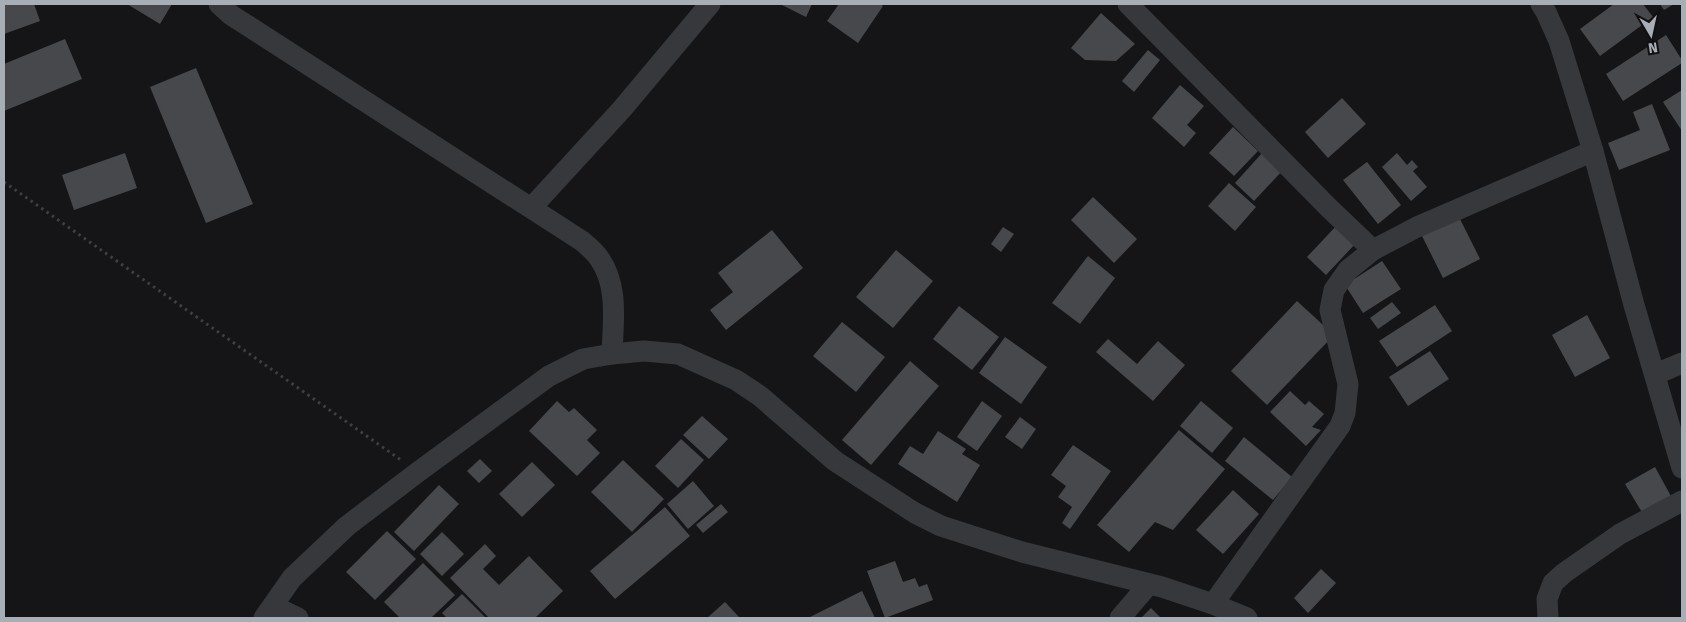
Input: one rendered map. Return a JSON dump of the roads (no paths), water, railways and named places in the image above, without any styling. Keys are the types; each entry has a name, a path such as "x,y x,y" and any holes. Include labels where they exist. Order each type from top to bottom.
{"street":[{"path":"219,4 230,15 582,241 599,258 611,282 613,303 612,354"},
{"path":"532,208 622,109 710,4"},
{"path":"1128,4 1322,201 1373,250"},
{"path":"1541,4 1559,41 1593,151 1634,305 1656,374 1682,468"},
{"path":"1213,604 1340,426 1345,413 1348,384 1330,310 1334,290 1348,270 1373,250 1417,227 1593,151"},
{"path":"298,618 269,612 292,578 347,526 549,376 583,359 644,351 678,354 736,380 760,396 835,461 915,513 941,526 1022,552 1149,584 1213,604 1247,618"},
{"path":"1656,374 1682,363"},
{"path":"1548,618 1547,599 1553,583 1564,573 1620,534 1682,501"},
{"path":"1120,618 1149,584"}]}
